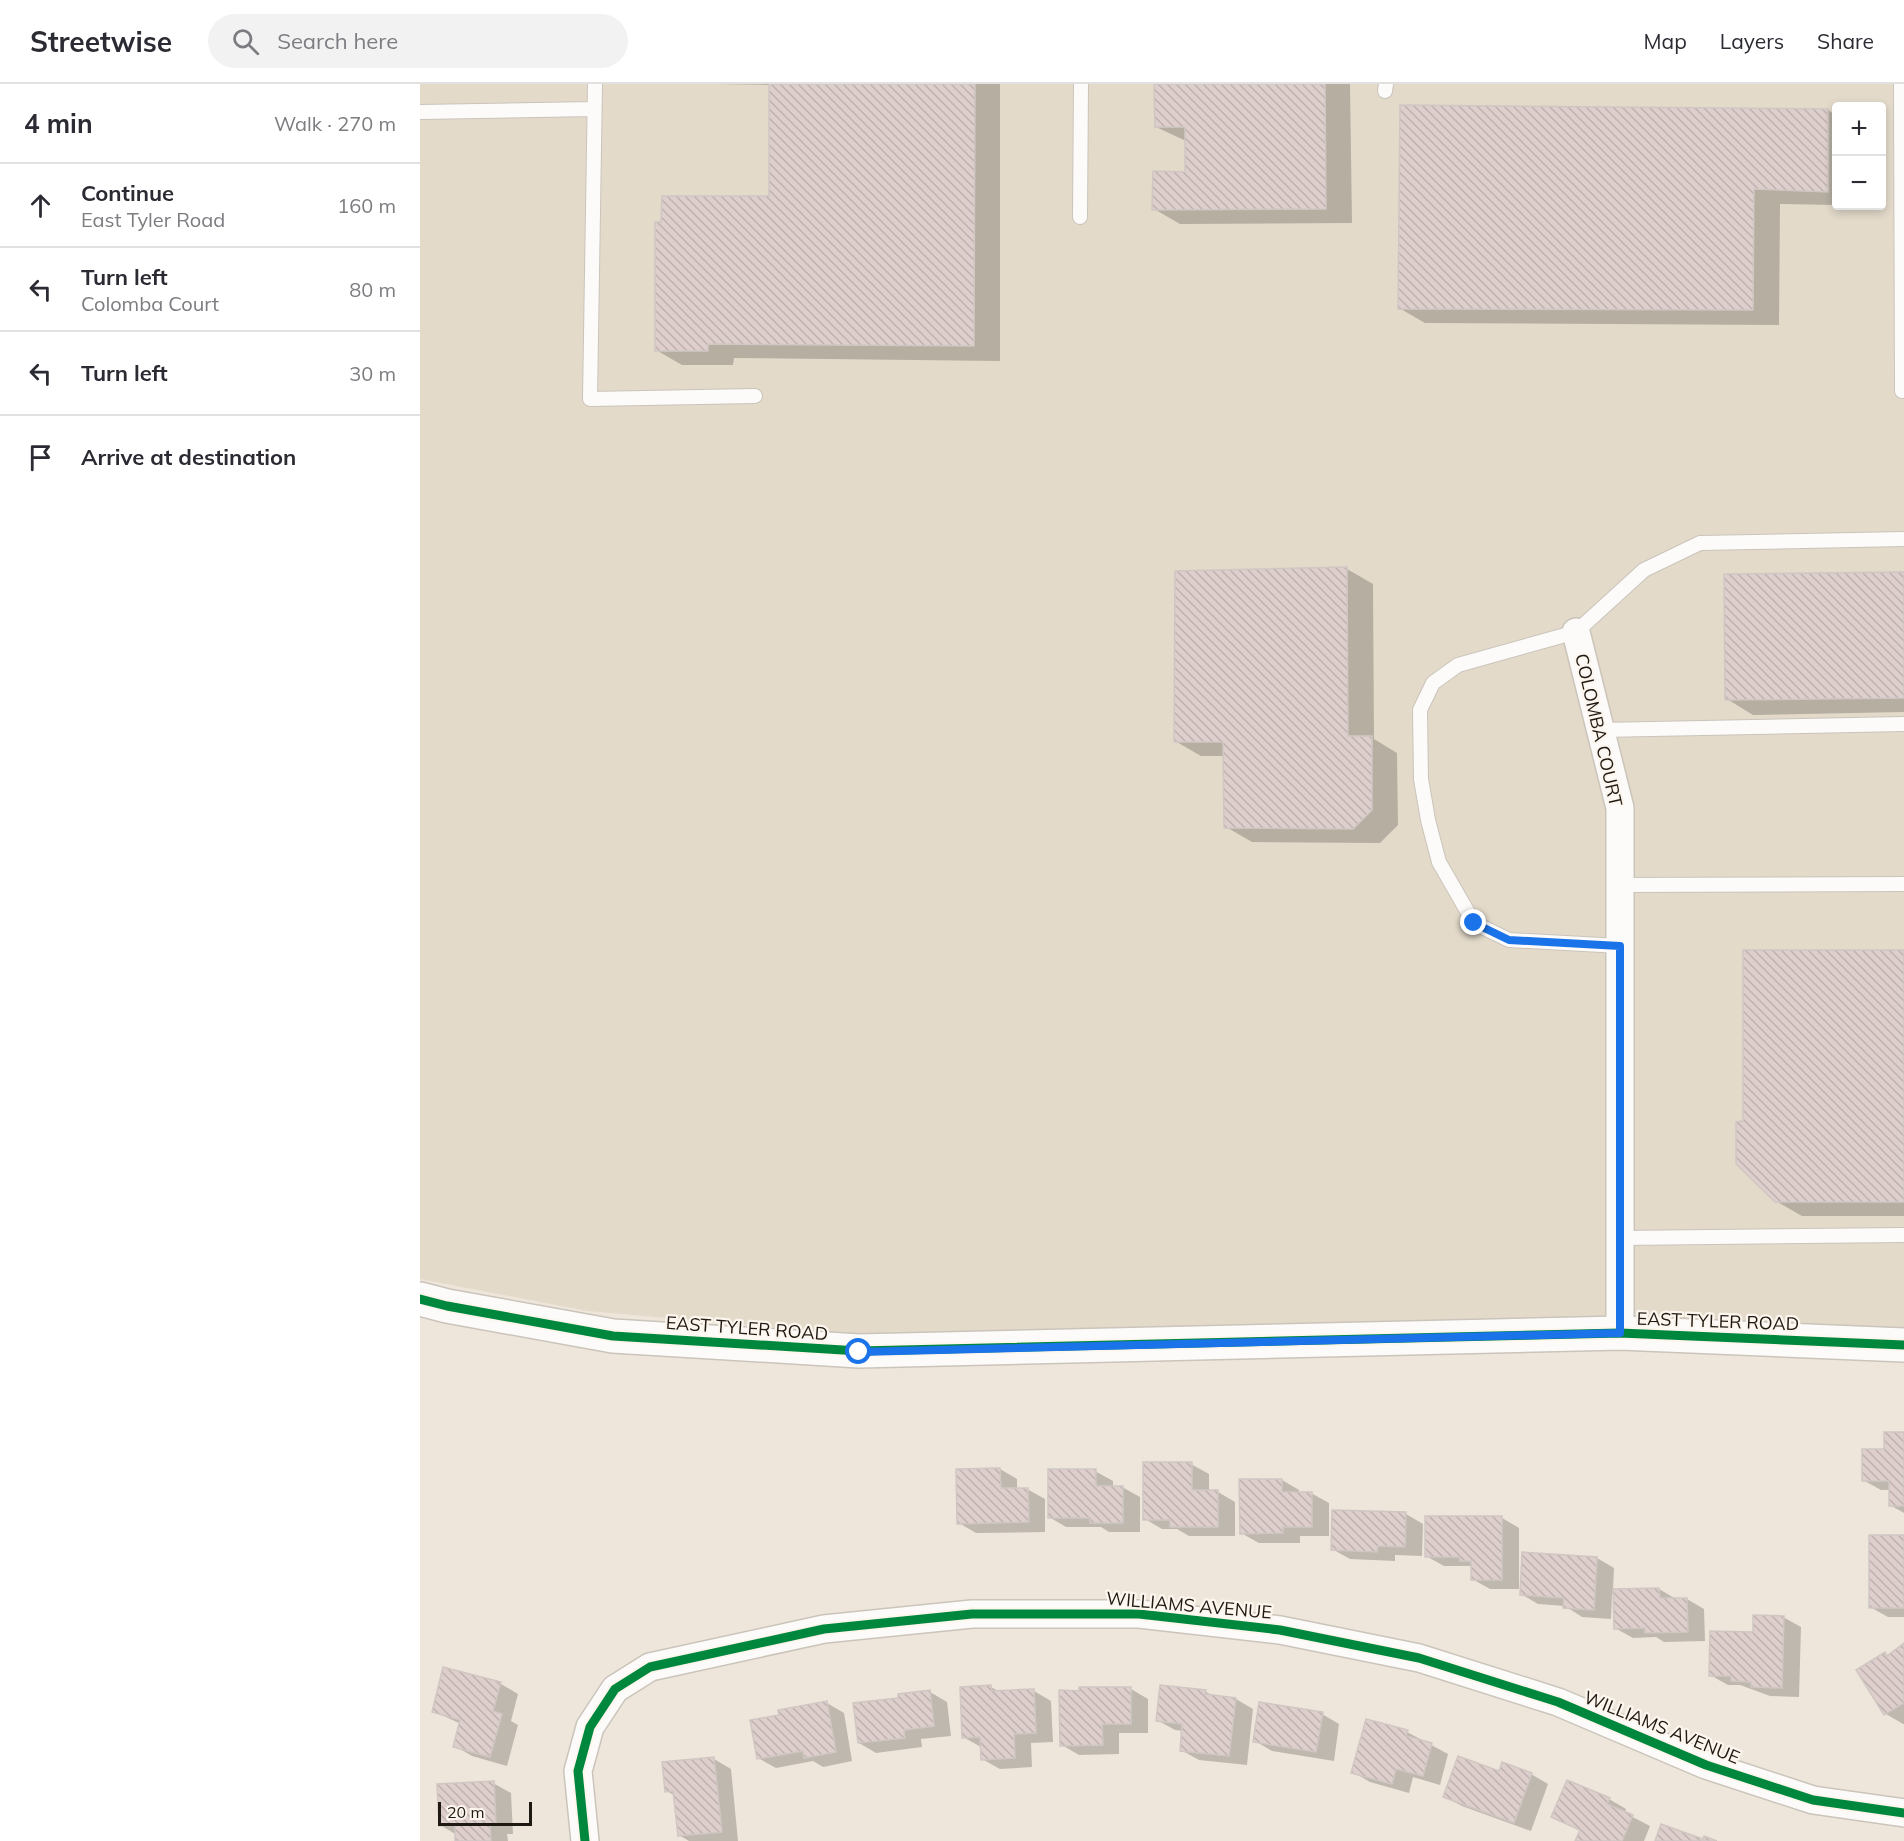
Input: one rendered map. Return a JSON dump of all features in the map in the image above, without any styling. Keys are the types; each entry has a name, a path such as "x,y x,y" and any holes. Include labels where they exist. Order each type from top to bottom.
{"street":[{"name":"COLOMBA COURT","path":"1576,632 1620,808 1620,1333"},
{"name":"EAST TYLER ROAD","path":"420,1299 613,1336 859,1352 1620,1333 1904,1345"},
{"name":"WILLIAMS AVENUE","path":"585,1841 578,1771 590,1727 615,1689 650,1667 824,1629 972,1614 1139,1614 1281,1630 1419,1658 1558,1702 1706,1765 1813,1800 1904,1813"}],"lane":[{"path":"595,84 590,399 755,396"},
{"path":"1080,217 1081,84"},
{"path":"1901,84 1902,391"},
{"path":"420,112 594,109"},
{"path":"1620,946 1509,940 1474,923 1439,862 1421,778 1420,710 1433,683 1458,665 1576,632 1644,570 1700,543 1904,539"},
{"path":"1600,730 1904,724"},
{"path":"1620,885 1904,884"},
{"path":"1620,1238 1904,1235"}],"shaded area":[{"path":"420,84 1904,84 1904,1331 874,1336 587,1311 420,1279"}],"building":[{"path":"769,84 975,84 974,346 708,344 708,351 655,351 655,222 661,222 662,196 769,196"},
{"path":"1154,84 1325,84 1326,209 1152,210 1153,171 1185,172 1185,127 1155,127"},
{"path":"1400,105 1828,109 1828,192 1754,189 1753,310 1398,309"},
{"path":"1347,567 1348,736 1372,736 1372,810 1353,829 1224,828 1223,742 1174,742 1175,571"},
{"path":"1904,572 1904,698 1725,700 1724,574"},
{"path":"1743,950 1904,950 1904,1202 1775,1202 1736,1164 1736,1122 1743,1121"},
{"path":"1884,1432 1904,1432 1904,1506 1889,1506 1889,1481 1862,1481 1862,1449 1884,1449"},
{"path":"1143,1462 1192,1462 1192,1490 1218,1490 1218,1527 1170,1527 1170,1520 1143,1520"},
{"path":"1000,1468 1001,1488 1028,1488 1029,1522 957,1524 956,1469"},
{"path":"1048,1469 1096,1469 1096,1486 1123,1486 1123,1523 1090,1523 1090,1518 1048,1518"},
{"path":"1239,1479 1282,1479 1282,1492 1312,1492 1312,1527 1283,1527 1283,1533 1240,1534"},
{"path":"1332,1510 1406,1512 1405,1547 1378,1546 1377,1552 1331,1550"},
{"path":"1425,1516 1502,1516 1502,1580 1471,1580 1471,1561 1460,1561 1460,1557 1425,1557"},
{"path":"1869,1535 1904,1535 1904,1608 1869,1608"},
{"path":"1522,1552 1597,1557 1594,1610 1563,1608 1564,1598 1520,1595"},
{"path":"1659,1588 1660,1598 1687,1598 1688,1632 1645,1633 1645,1628 1614,1629 1613,1589"},
{"path":"1753,1615 1784,1616 1782,1688 1751,1687 1751,1682 1731,1681 1731,1676 1709,1676 1710,1631 1753,1632"},
{"path":"1904,1643 1904,1703 1884,1715 1856,1670 1885,1652 1887,1656"},
{"path":"443,1667 501,1682 493,1711 502,1714 490,1757 453,1747 460,1720 432,1712"},
{"path":"991,1685 992,1691 1034,1689 1036,1733 1014,1734 1015,1758 981,1760 980,1737 962,1738 960,1687"},
{"path":"1160,1685 1206,1690 1205,1694 1236,1698 1229,1756 1180,1751 1182,1724 1156,1721"},
{"path":"1079,1687 1131,1687 1131,1724 1102,1724 1103,1745 1060,1746 1059,1690 1079,1691"},
{"path":"930,1690 934,1726 904,1730 905,1738 858,1743 853,1703 898,1698 898,1694"},
{"path":"827,1701 836,1752 804,1758 803,1751 757,1759 750,1720 779,1715 778,1710"},
{"path":"1259,1702 1323,1712 1316,1752 1253,1742"},
{"path":"1366,1719 1408,1730 1406,1736 1432,1743 1423,1776 1396,1769 1392,1784 1351,1773"},
{"path":"1458,1756 1499,1771 1502,1762 1532,1773 1514,1823 1443,1797"},
{"path":"714,1757 722,1832 678,1836 673,1791 665,1792 662,1762"},
{"path":"1567,1780 1610,1798 1607,1804 1633,1815 1622,1841 1575,1841 1580,1830 1551,1817"},
{"path":"494,1781 496,1825 490,1825 491,1841 455,1841 455,1825 439,1826 437,1784"},
{"path":"1661,1824 1703,1839 1704,1836 1717,1841 1655,1841"}],"cycle path":[{"path":"420,1299 613,1336 859,1351 1620,1333 1904,1345"},
{"path":"585,1841 578,1771 590,1727 615,1689 650,1667 824,1629 972,1614 1139,1614 1280,1630 1419,1658 1558,1702 1706,1765 1813,1800 1904,1813"}],"route":[{"path":"859,1352 1620,1333 1620,946 1509,940 1474,923"}]}
